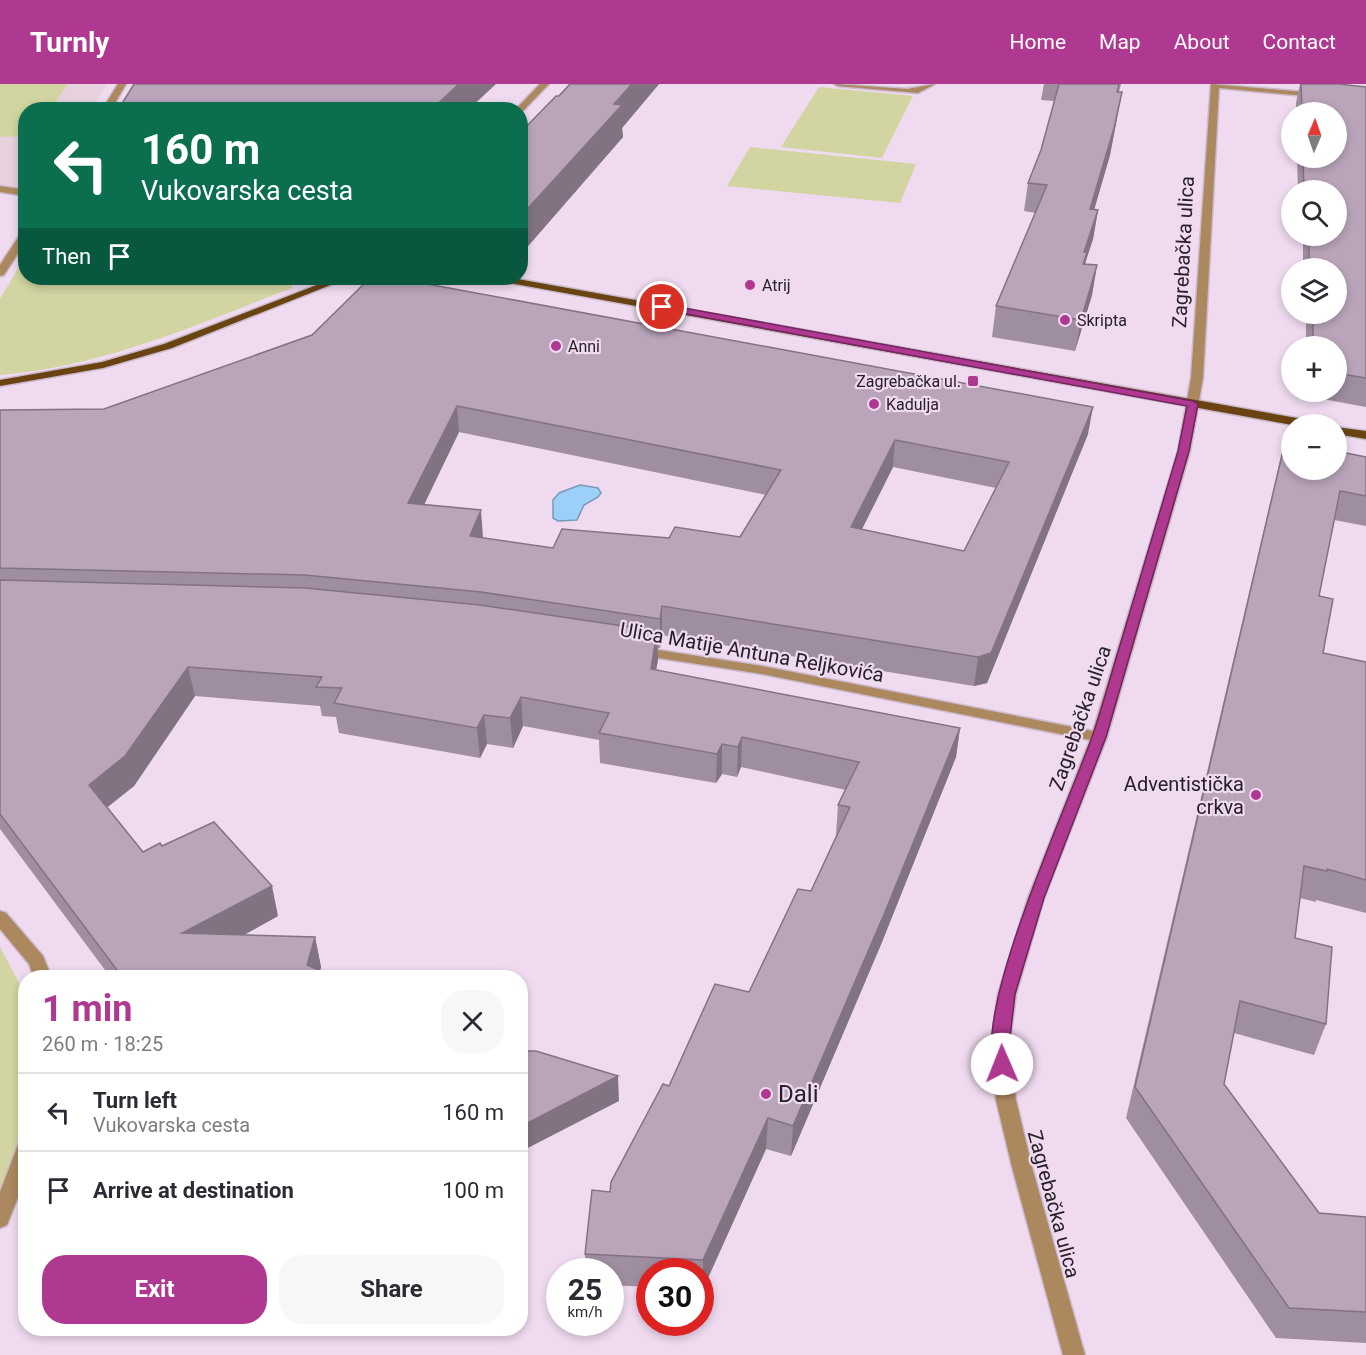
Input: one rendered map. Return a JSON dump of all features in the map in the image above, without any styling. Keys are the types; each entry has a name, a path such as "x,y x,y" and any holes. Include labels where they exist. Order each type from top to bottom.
{"main road":[{"path":"528,283 1281,419"},
{"path":"0,382 103,365 168,346 325,285"},
{"path":"1347,432 1366,435"}],"street":[{"path":"111,102 122,84"},
{"path":"527,102 545,84"},
{"path":"838,84 907,91 918,91 931,84"},
{"path":"1215,85 1322,96"},
{"name":"Zagrebačka ulica","path":"1074,1355 1008,1111 1000,1046 1007,994 1036,898 1099,737 1184,451 1197,378 1215,85"},
{"path":"0,189 18,192"},
{"path":"0,273 18,245"},
{"name":"Ulica Matije Antuna Reljkovića","path":"622,648 762,670 1099,737"},
{"path":"0,917 37,961 40,970"},
{"path":"0,1220 18,1170"}],"shaded area":[{"path":"0,84 107,84 95,102 18,102 18,188 0,184"}],"green space":[{"path":"0,84 68,84 55,102 18,102 18,136 0,137"},
{"path":"819,87 913,96 882,158 781,147"},
{"path":"750,147 916,164 900,203 727,186"},
{"path":"18,269 18,285 292,285 292,288 185,329 113,353 76,363 0,375 0,299"},
{"path":"0,947 18,981 18,1168 0,1206"}],"water":[{"path":"580,485 598,488 601,493 584,505 577,520 558,521 553,518 553,500 559,493"}],"building":[{"path":"134,84 459,84 440,102 123,102"},
{"path":"570,84 632,84 614,104 622,105 528,208 528,125 556,96 559,96"},
{"path":"1059,84 1119,84 1117,92 1122,92 1090,209 1098,210 1084,252 1087,252 1083,264 1097,265 1081,320 996,306 1047,185 1028,183 1041,150"},
{"path":"1301,84 1366,87 1366,378 1347,375 1347,336 1313,336 1313,324 1347,324 1347,258 1309,258 1309,246 1347,246 1347,180 1304,180 1303,168 1347,168 1347,102 1302,102"},
{"path":"363,285 433,285 1093,407 991,653 978,657 662,606 660,619 481,592 305,575 0,568 0,410 104,409 312,335","holes":["457,406 781,470 740,537 675,527 669,538 562,529 553,548 470,536 481,510 408,503","895,440 1009,462 964,551 851,527"]},
{"path":"1347,453 1366,457 1366,496 1340,491 1319,596 1333,599 1323,653 1366,662 1366,880 1327,869 1327,871 1304,866 1295,938 1332,947 1326,1024 1240,1001 1224,1084 1319,1213 1366,1217 1366,1312 1289,1308 1135,1087 1281,459 1281,480 1347,480"},
{"path":"0,580 305,588 480,605 657,631 651,669 960,728 885,912 793,1126 768,1118 704,1258 585,1254 592,1190 610,1192 611,1182 663,1084 669,1086 715,984 749,992 798,889 811,891 850,807 838,805 859,762 742,737 738,747 722,744 717,754 599,733 609,713 521,697 510,718 484,715 477,728 334,703 342,688 316,687 322,677 188,667 125,756 89,785 143,852 160,843 162,846 214,822 272,886 182,933 315,937 307,965 319,970 117,970 0,814"},
{"path":"528,1051 536,1051 618,1076 528,1123"}],"place":[{"name":"Atrij","path":"750,285"},
{"name":"Skripta","path":"1065,320"},
{"name":"Anni","path":"556,346"},
{"name":"Zagrebačka ul.","path":"973,381"},
{"name":"Kadulja","path":"874,404"},
{"name":"Adventistička crkva","path":"1256,795"},
{"name":"Dali","path":"766,1094"}],"route":[{"path":"662,307 1193,404 1184,451 1099,737 1036,898 1007,994 1000,1046 1002,1064"}]}
